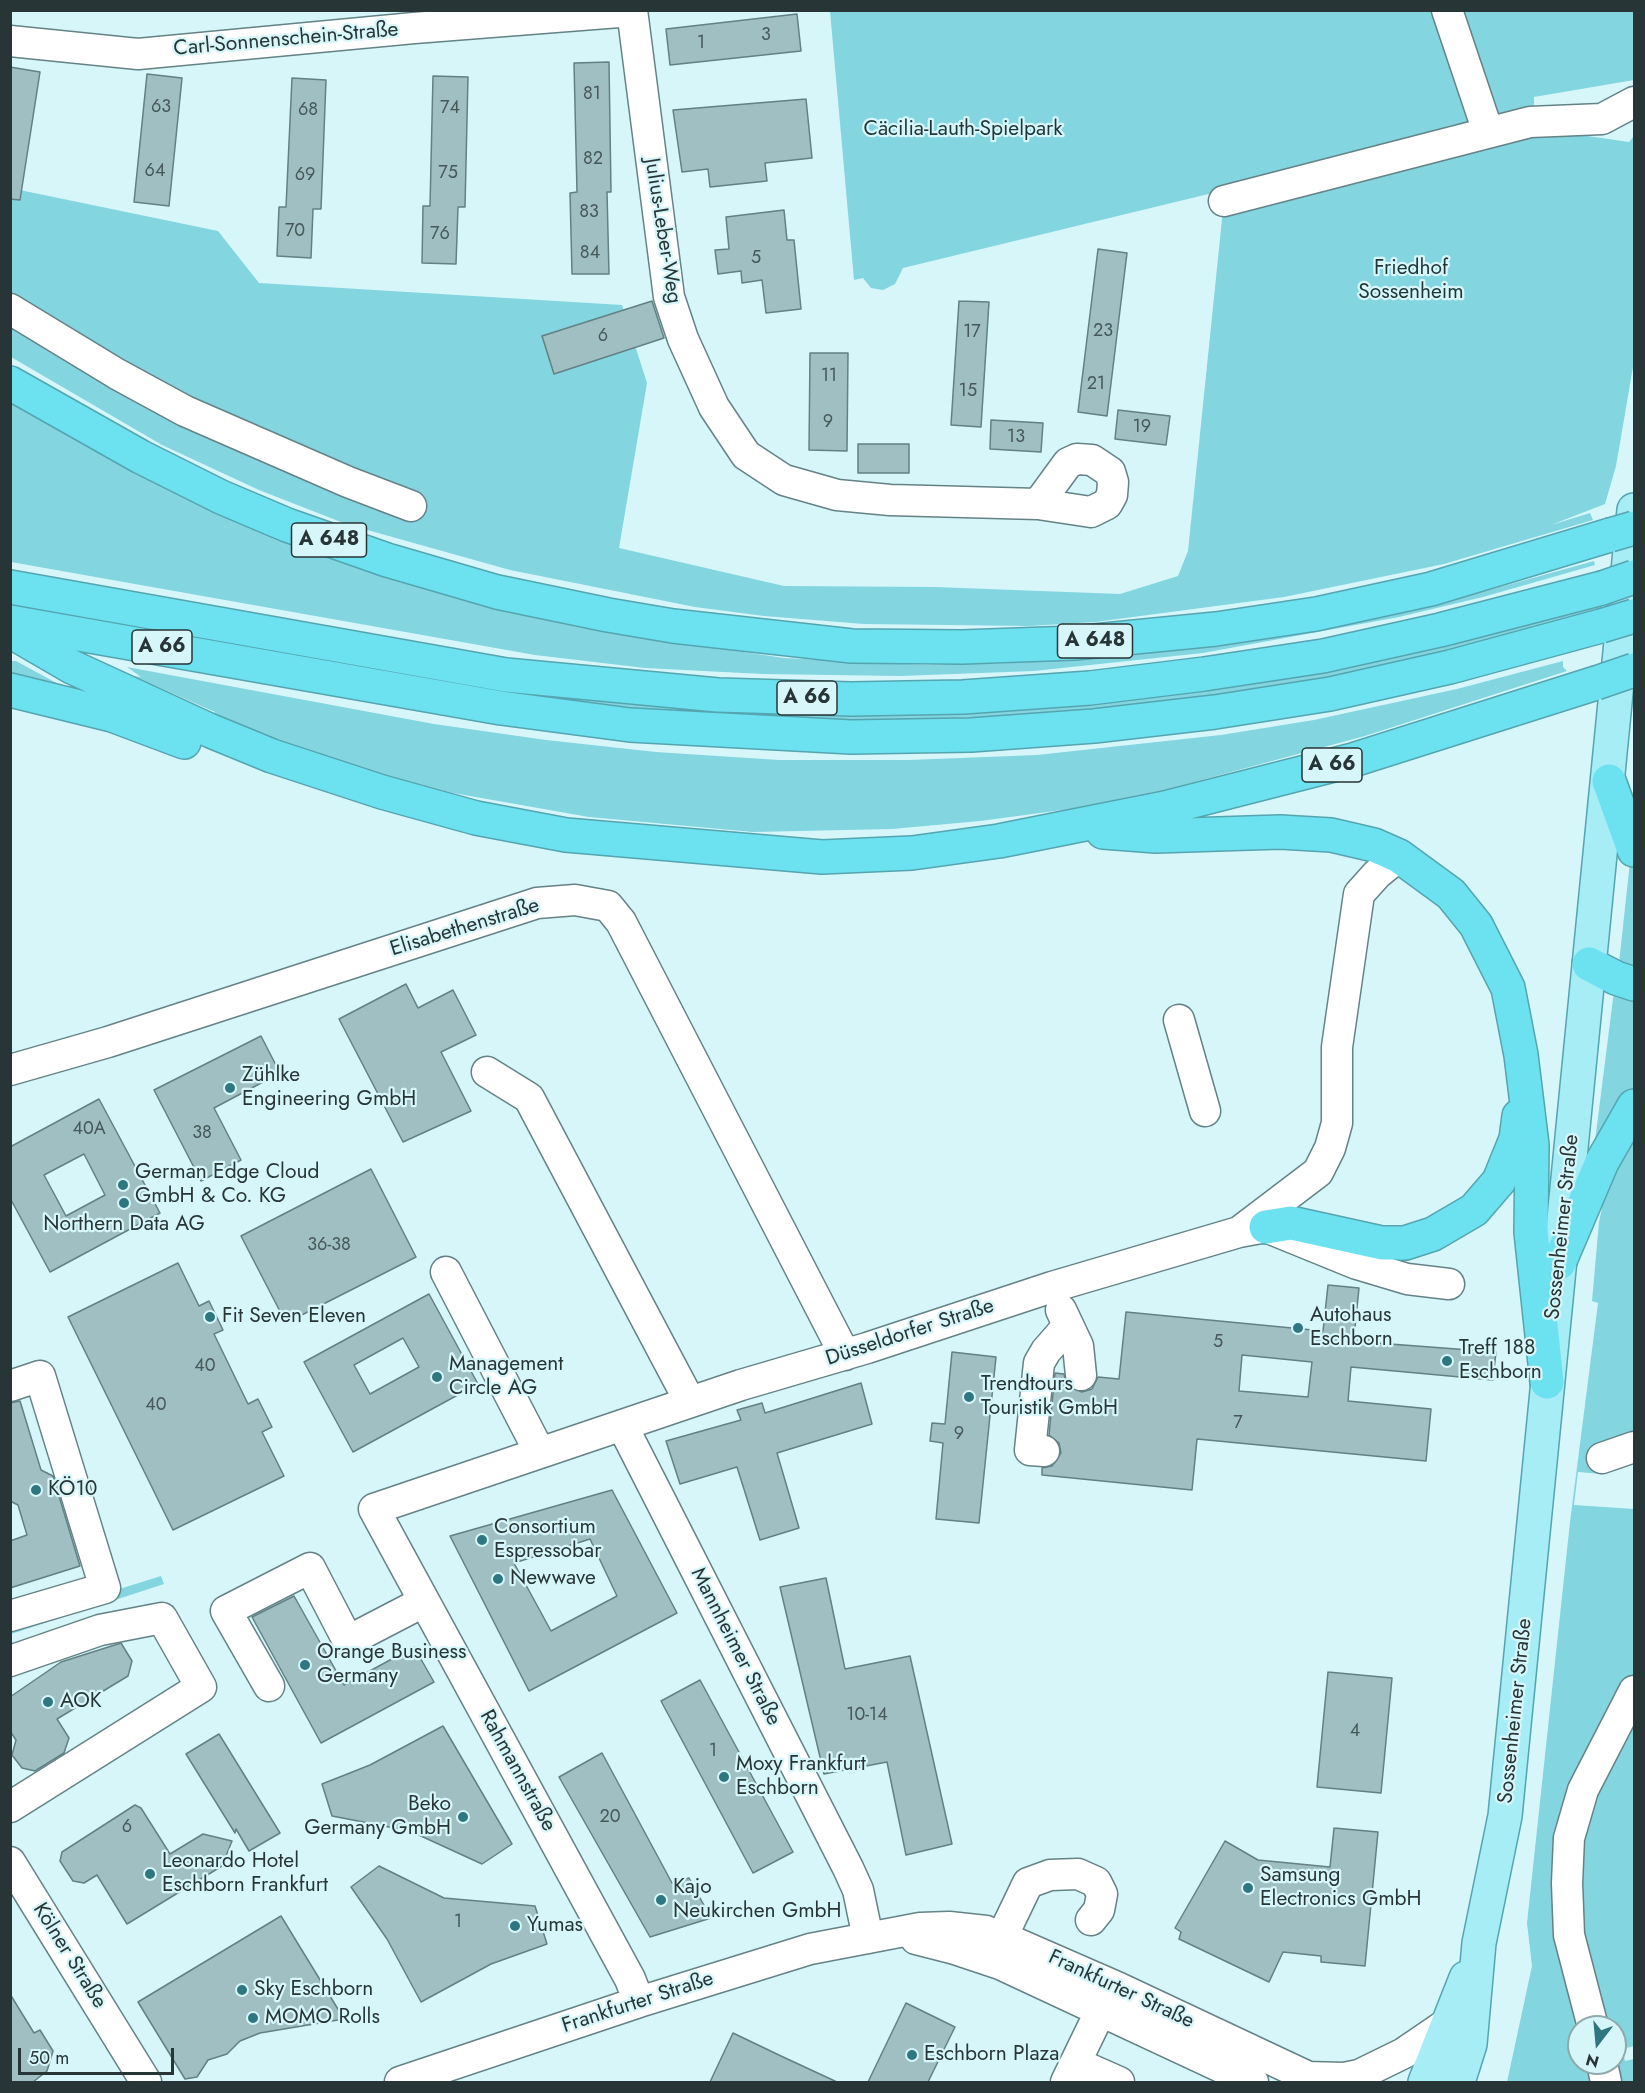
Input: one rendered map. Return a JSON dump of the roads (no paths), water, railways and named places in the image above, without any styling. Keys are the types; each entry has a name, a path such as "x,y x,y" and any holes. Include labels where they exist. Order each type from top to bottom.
{"highway":[{"name":"A 648","path":"10,383 110,441 220,497 287,525 387,560 497,592 608,615 673,626 852,646 962,647 1074,643 1282,619 1431,589 1622,531"},
{"name":"A 66","path":"10,587 506,675 718,695 851,699 963,697 1090,688 1323,656 1440,630 1602,588 1635,577"},
{"name":"A 66","path":"10,622 94,635 393,691 630,726 851,737 993,734 1094,726 1215,712 1330,694 1439,670 1635,616"},
{"name":"A 66","path":"10,631 72,667 153,706 272,756 382,792 476,818 599,839 822,856 912,853 999,842 1165,808 1297,775 1635,670"},
{"path":"10,690 111,715 336,796 476,818"},
{"path":"1609,781 1635,850"},
{"path":"1062,829 1156,836 1280,832 1331,835 1374,845 1399,856 1451,894 1476,925 1508,988 1521,1055 1532,1145 1531,1232 1547,1382"},
{"path":"1589,964 1616,978 1635,984"},
{"path":"1253,1229 1291,1223 1382,1244 1405,1243 1433,1234 1460,1220 1487,1197 1499,1182 1516,1139 1519,1113 1508,988"},
{"path":"1559,1263 1602,1162 1635,1106"}],"main road":[{"name":"Sossenheimer Straße","path":"1458,2082 1470,2044 1479,1943 1505,1816 1635,510"},
{"name":"Sossenheimer Straße","path":"1425,2082 1479,1943"}],"street":[{"path":"1447,10 1488,132"},
{"name":"Carl-Sonnenschein-Straße","path":"10,41 138,54 414,28 632,11"},
{"name":"Julius-Leber-Weg","path":"632,11 669,297 683,339 714,407 746,455 784,480 837,495 890,500 1038,504"},
{"path":"1224,201 1534,121 1602,119 1635,102"},
{"path":"10,309 117,374 185,411 348,482 411,506"},
{"path":"1253,1229 1318,1172 1330,1148 1336,1123 1337,1047 1359,894 1377,874 1399,856"},
{"name":"Elisabethenstraße","path":"10,1070 108,1042 537,903 575,900 608,906 627,933 844,1355"},
{"path":"1179,1020 1205,1111"},
{"path":"487,1072 529,1098 690,1402"},
{"path":"1253,1229 1407,1279 1449,1284"},
{"name":"Düsseldorfer Straße","path":"374,1509 690,1402 844,1355 1052,1287 1253,1229"},
{"path":"446,1272 540,1453"},
{"path":"1052,1287 1067,1327 1078,1346 1081,1376"},
{"path":"1044,1451 1030,1450 1039,1364 1046,1351 1067,1327"},
{"path":"10,1386 40,1376 105,1588 10,1616"},
{"name":"Mannheimer Straße","path":"622,1425 848,1868 874,1937"},
{"path":"1602,1458 1635,1447"},
{"name":"Rahmannstraße","path":"374,1509 630,1979 639,2002"},
{"path":"269,1686 226,1611 310,1568 348,1641 423,1602"},
{"path":"10,1661 100,1630 162,1618 201,1687 10,1807"},
{"path":"1590,2015 1569,1935 1569,1838 1582,1790 1635,1691"},
{"name":"Kölner Straße","path":"10,1862 146,2082"},
{"path":"1002,1937 1028,1883 1050,1875 1078,1874 1096,1882 1102,1894 1099,1910 1091,1920"},
{"name":"Frankfurter Straße","path":"400,2082 639,2002 810,1949 920,1928 949,1927 986,1931 1002,1937 1119,1988 1313,2080"},
{"name":"Frankfurter Straße","path":"874,1937 905,1937 955,1949 1000,1964 1253,2082"},
{"path":"1100,2012 1071,2073 1119,2082"},
{"path":"1313,2080 1359,2075 1394,2058 1448,2023"}],"place":[{"name":"Zühlke Engineering GmbH","path":"230,1088"},
{"name":"German Edge Cloud GmbH & Co. KG","path":"123,1185"},
{"name":"Northern Data AG","path":"124,1203"},
{"name":"Fit Seven Eleven","path":"210,1317"},
{"name":"Autohaus Eschborn","path":"1298,1328"},
{"name":"Treff 188 Eschborn","path":"1447,1361"},
{"name":"Management Circle AG","path":"437,1377"},
{"name":"Trendtours Touristik GmbH","path":"969,1397"},
{"name":"KÖ10","path":"36,1490"},
{"name":"Consortium Espressobar","path":"482,1540"},
{"name":"Newwave","path":"498,1579"},
{"name":"Orange Business Germany","path":"305,1665"},
{"name":"AOK","path":"48,1702"},
{"name":"Moxy Frankfurt Eschborn","path":"724,1777"},
{"name":"Beko Germany GmbH","path":"463,1817"},
{"name":"Leonardo Hotel Eschborn Frankfurt","path":"150,1874"},
{"name":"Samsung Electronics GmbH","path":"1248,1888"},
{"name":"Kajo Neukirchen GmbH","path":"661,1900"},
{"name":"Yumas","path":"515,1926"},
{"name":"Sky Eschborn","path":"242,1990"},
{"name":"MOMO Rolls","path":"253,2018"},
{"name":"Eschborn Plaza","path":"912,2055"}],"park label":[{"name":"Cäcilia-Lauth-Spielpark","path":"963,130"},
{"name":"Friedhof Sossenheim","path":"1411,281"}]}
